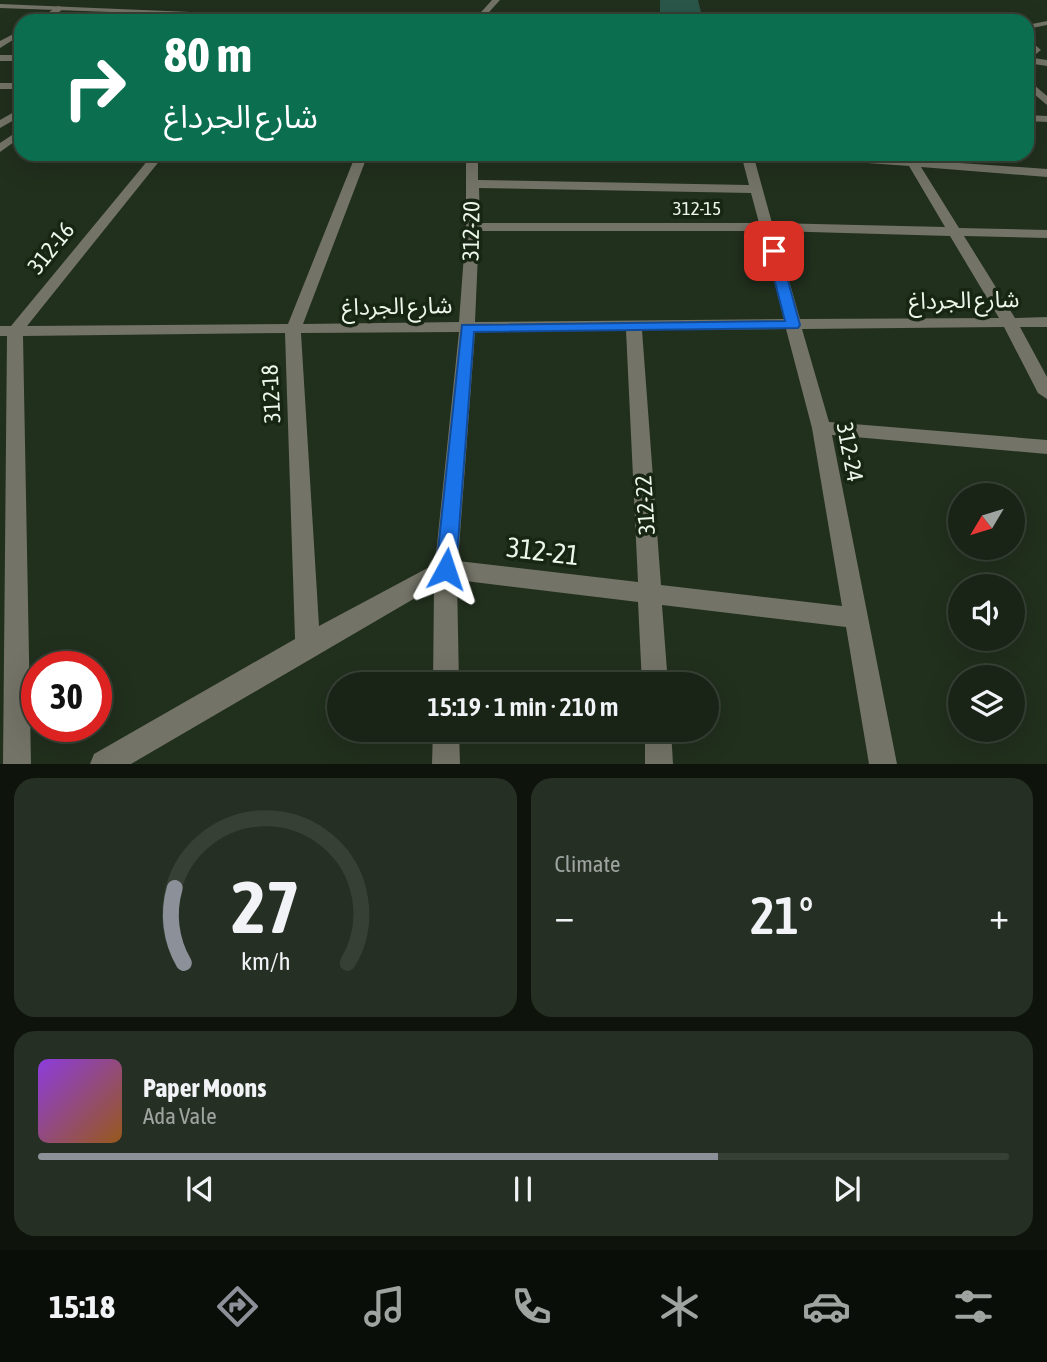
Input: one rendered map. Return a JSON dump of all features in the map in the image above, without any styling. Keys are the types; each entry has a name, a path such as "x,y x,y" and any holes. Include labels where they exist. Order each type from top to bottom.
{"street":[{"path":"483,14 496,0"},
{"path":"0,6 163,14"},
{"path":"197,14 221,7"},
{"path":"51,14 61,8"},
{"path":"105,10 147,10 177,14"},
{"path":"208,10 254,14"},
{"path":"1034,89 1047,103"},
{"path":"0,149 14,138"},
{"name":"312-16","path":"7,331 153,161"},
{"name":"312-18","path":"308,645 293,330 359,161"},
{"name":"312-20","path":"446,672 446,569 473,227 471,161"},
{"name":"312-24","path":"749,161 821,428 883,764"},
{"path":"912,161 1010,323 1047,393"},
{"path":"921,161 1047,173"},
{"path":"471,184 757,189"},
{"name":"312-15","path":"473,227 767,227 1047,234"},
{"name":"شارع الجرداغ","path":"7,331 1047,322"},
{"name":"312-22","path":"634,326 654,672"},
{"path":"7,331 17,764"},
{"path":"821,428 1047,447"},
{"path":"104,764 308,645 446,569"},
{"name":"312-21","path":"446,569 856,618"},
{"path":"446,742 446,764"},
{"path":"658,742 659,764"}],"building":[{"path":"660,0 698,0 701,14 660,14"}],"route":[{"path":"446,569 467,328 793,325 774,251"}]}
